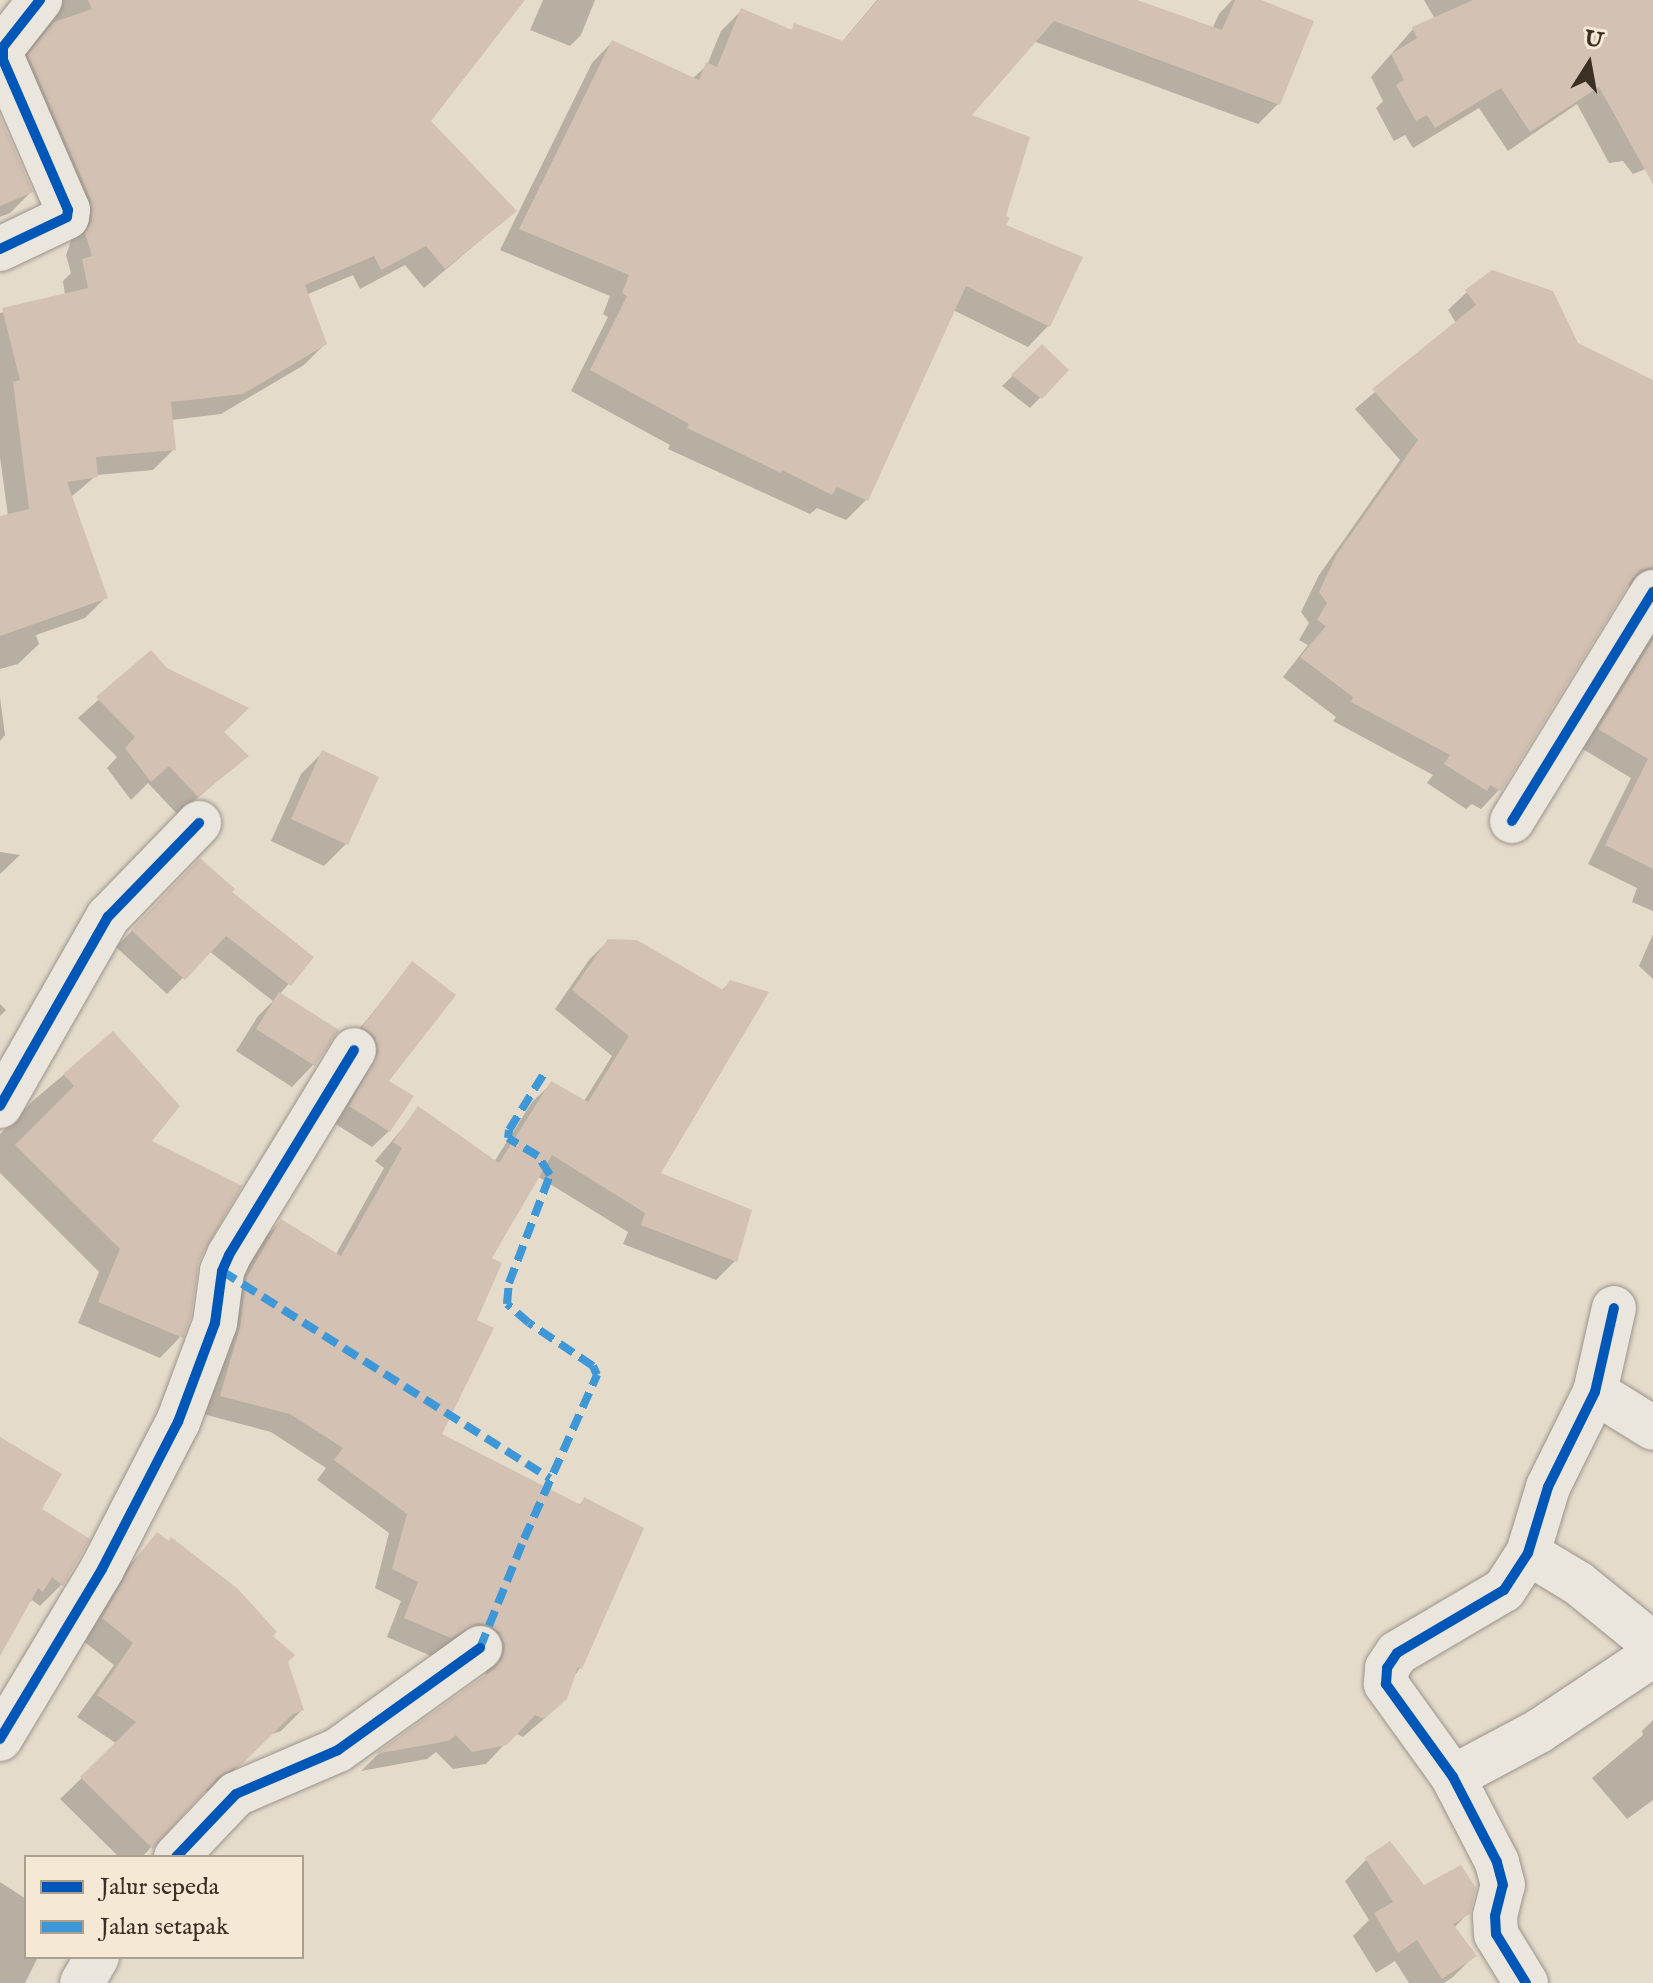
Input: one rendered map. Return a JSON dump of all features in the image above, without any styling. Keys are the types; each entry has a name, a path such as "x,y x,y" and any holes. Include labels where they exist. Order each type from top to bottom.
{"street":[{"path":"0,249 67,217 68,210 3,60 3,47 40,0"},
{"path":"1512,821 1653,592"},
{"path":"0,1106 108,917 199,823"},
{"path":"0,1739 102,1569 178,1422 215,1323 222,1271 229,1255 354,1050"},
{"path":"1526,1983 1496,1934 1495,1916 1503,1885 1497,1862 1453,1777 1386,1684 1387,1668 1397,1653 1504,1590 1528,1553 1548,1487 1595,1392 1614,1308"},
{"path":"1595,1392 1653,1428"},
{"path":"1453,1777 1539,1731 1641,1663 1653,1644 1578,1583 1528,1553"},
{"path":"178,1855 236,1794 338,1750 480,1648"},
{"path":"82,1983 96,1959"}],"building":[{"path":"88,0 525,0 431,121 517,211 445,269 426,246 381,270 374,256 305,285 327,344 243,394 171,402 176,450 96,457 98,477 67,482 108,598 0,636 0,516 29,509 13,382 20,380 2,308 88,288 82,259 92,256 85,233 92,221 91,200 28,55 54,22 92,9"},
{"path":"878,0 1137,0 1222,30 1235,0 1261,0 1314,21 1280,105 1054,21 972,115 1030,137 1006,225 1083,257 1050,327 966,286 868,501 837,487 832,495 782,470 781,473 687,428 689,424 590,370 627,296 622,293 629,275 519,229 612,40 699,80 706,62 717,67 741,8 792,30 794,23 843,41"},
{"path":"1473,0 1653,0 1653,184 1599,87 1530,132 1501,88 1435,128 1427,115 1416,121 1396,85 1404,80 1391,54 1417,38 1412,27"},
{"path":"0,116 33,192 0,206"},
{"path":"1492,270 1553,291 1578,343 1653,380 1653,567 1640,570 1632,579 1501,791 1490,785 1487,791 1444,764 1450,755 1351,702 1353,697 1300,657 1326,626 1317,620 1327,603 1319,592 1337,554 1418,440 1372,389 1476,305 1465,290"},
{"path":"1042,344 1069,370 1042,399 1011,375"},
{"path":"1653,640 1653,869 1605,845 1648,759 1598,729"},
{"path":"151,650 167,668 249,708 224,732 249,756 198,797 169,766 151,782 125,748 135,737 96,697"},
{"path":"322,750 379,777 348,845 291,819"},
{"path":"200,858 235,889 232,892 314,957 291,986 226,936 185,980 131,930"},
{"path":"608,939 637,940 723,990 730,980 769,992 661,1173 752,1210 737,1262 641,1225 645,1213 552,1155 492,1258 502,1263 477,1320 494,1328 442,1434 581,1505 584,1497 644,1528 582,1669 578,1667 567,1699 544,1719 535,1715 507,1745 472,1752 456,1735 448,1741 375,1754 495,1668 503,1658 505,1645 500,1633 490,1625 477,1623 451,1638 404,1618 418,1582 392,1569 407,1514 334,1460 343,1448 290,1414 220,1396 240,1327 246,1278 281,1219 341,1256 402,1148 393,1142 418,1106 499,1163 551,1081 588,1102 629,1036 572,990"},
{"path":"412,961 456,995 389,1081 414,1096 390,1132 349,1106 379,1051 375,1037 362,1027"},
{"path":"279,992 339,1030 315,1066 256,1029"},
{"path":"113,1031 180,1106 152,1141 242,1186 199,1261 191,1317 183,1338 98,1302 120,1249 15,1145 74,1086 63,1074"},
{"path":"0,1437 62,1474 42,1509 90,1539 63,1586 52,1577 43,1592 38,1588 0,1656"},
{"path":"157,1532 169,1541 171,1537 238,1589 277,1632 273,1636 295,1655 288,1662 304,1710 293,1714 242,1764 218,1777 153,1849 80,1777 136,1722 97,1695 133,1643 102,1618 135,1560"},
{"path":"1390,1841 1424,1885 1461,1865 1476,1888 1470,1914 1453,1924 1477,1956 1442,1979 1417,1940 1398,1953 1374,1913 1393,1902 1365,1858"}],"marked path":[{"path":"480,1648 524,1539 597,1375 593,1366 529,1323 507,1304 509,1283 550,1175 538,1156 508,1138 509,1130 545,1072"},
{"path":"222,1271 550,1478"}],"cycle path":[{"path":"0,249 67,217 68,210 3,60 3,47 40,0"},
{"path":"1512,821 1653,592"},
{"path":"0,1106 108,917 199,823"},
{"path":"0,1739 102,1569 178,1422 215,1323 222,1271 229,1255 354,1050"},
{"path":"1526,1983 1496,1934 1495,1916 1503,1885 1497,1862 1453,1777 1386,1684 1387,1668 1397,1653 1504,1590 1528,1553 1548,1487 1595,1392 1614,1308"},
{"path":"178,1855 236,1794 338,1750 480,1648"}]}
